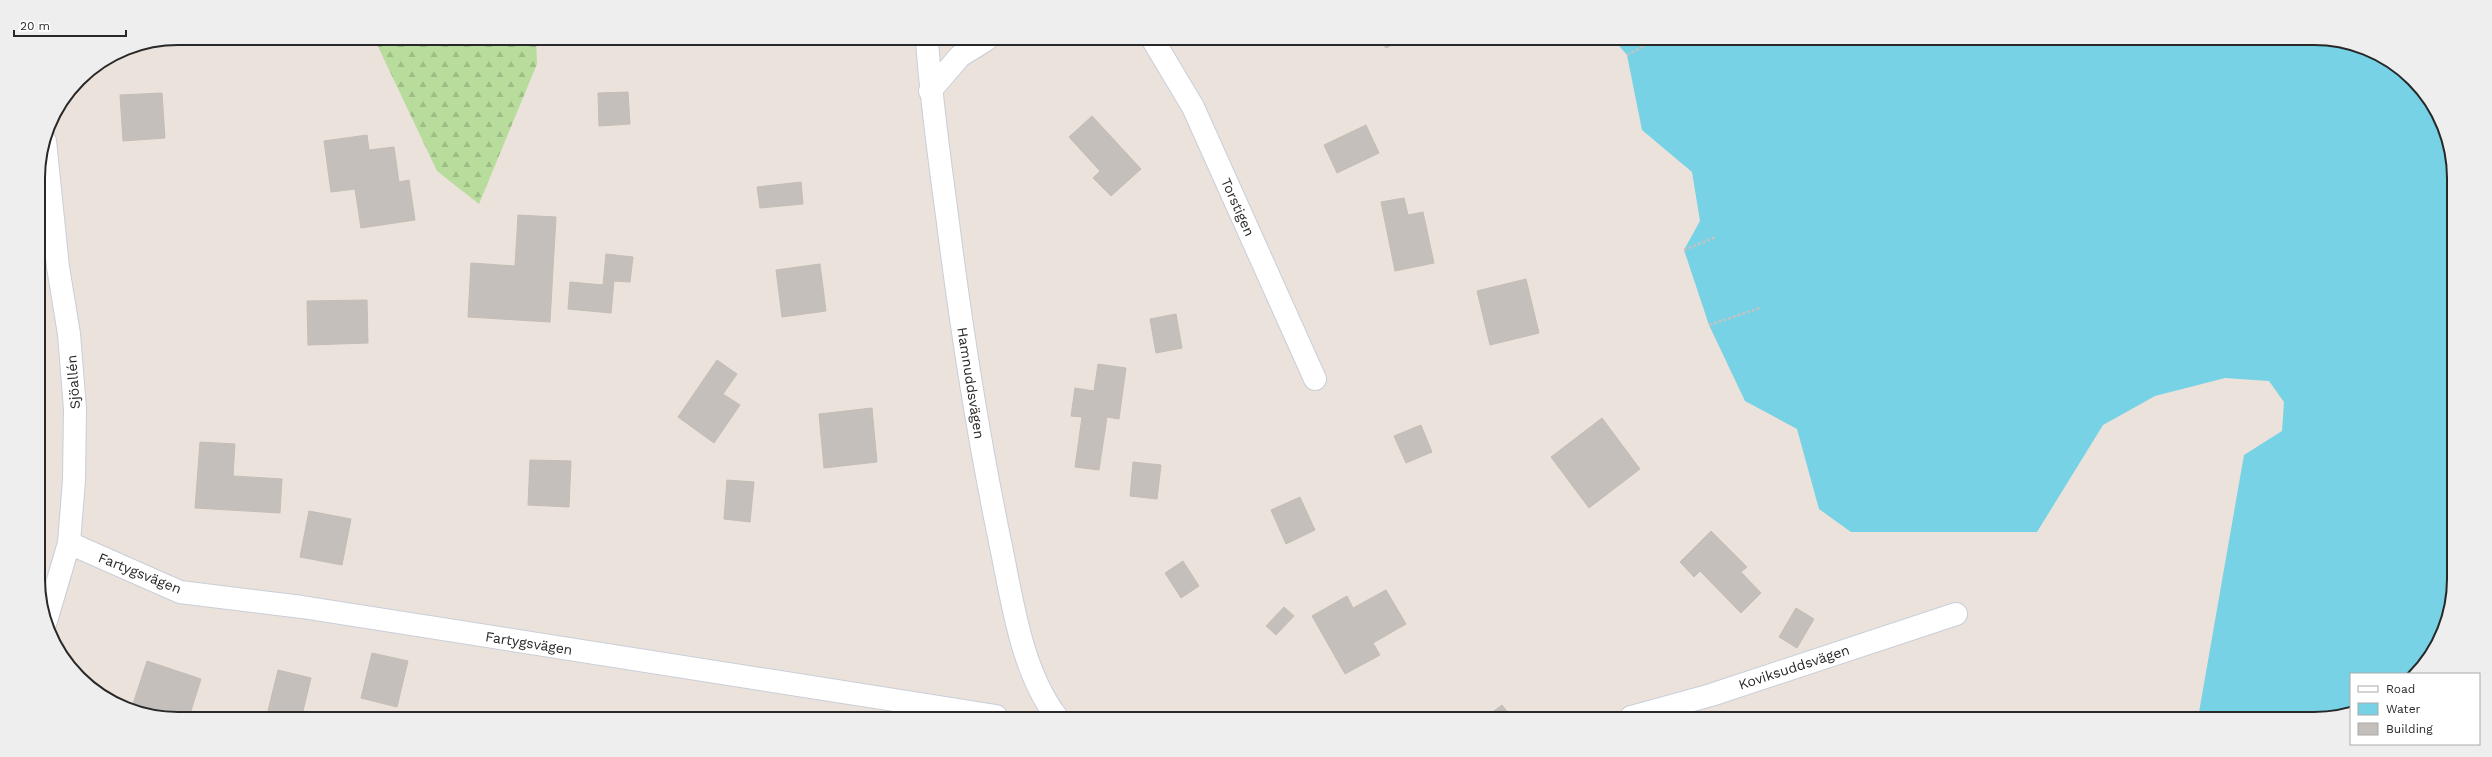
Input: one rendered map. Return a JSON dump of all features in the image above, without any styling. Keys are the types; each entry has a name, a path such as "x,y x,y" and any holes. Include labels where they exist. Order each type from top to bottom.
{"street":[{"name":"Hamnuddsvägen","path":"927,45 930,91 954,271 981,446 1011,592 1029,666 1054,712"},
{"path":"930,91 960,56 978,45"},
{"name":"Torstigen","path":"1156,45 1193,107 1315,379"},
{"name":"Sjöallén","path":"47,158 58,267 69,334 75,409 74,480 70,543 49,610"},
{"name":"Fartygsvägen","path":"70,543 180,592 302,607 971,712"},
{"name":"Koviksuddsvägen","path":"1649,712 1711,695 1956,614"}],"path":[{"path":"1627,55 1646,45"},
{"path":"1684,250 1716,237"},
{"path":"1709,326 1760,308"}],"green space":[{"path":"377,45 536,45 537,64 479,204 437,171"}],"water":[{"path":"1618,45 2314,45 2331,46 2356,52 2388,67 2414,90 2425,104 2440,136 2447,170 2447,579 2446,596 2437,630 2425,653 2408,673 2350,673 2350,706 2348,707 2322,712 2199,712 2244,455 2282,431 2284,402 2269,381 2225,378 2155,396 2103,425 2037,532 1851,532 1819,509 1797,429 1745,401 1709,325 1684,250 1700,221 1692,172 1642,130 1627,55"}],"building":[{"path":"1384,45 1391,45 1386,48"},
{"path":"628,92 630,124 599,126 598,93"},
{"path":"162,93 165,138 123,141 120,95"},
{"path":"1092,116 1141,169 1111,196 1093,178 1100,171 1069,137"},
{"path":"1366,125 1379,153 1337,173 1324,145"},
{"path":"367,135 369,150 394,147 399,182 409,180 415,220 361,228 355,189 331,192 324,141"},
{"path":"801,182 803,204 760,208 757,187"},
{"path":"1404,198 1408,215 1423,212 1434,263 1395,271 1381,202"},
{"path":"518,215 556,217 550,322 468,317 471,263 515,266"},
{"path":"606,254 633,257 630,282 614,281 611,313 568,309 570,282 603,285"},
{"path":"820,264 826,311 782,317 776,270"},
{"path":"1526,279 1539,333 1490,345 1477,291"},
{"path":"367,300 368,343 308,345 307,301"},
{"path":"1176,314 1182,348 1156,353 1150,319"},
{"path":"717,360 737,374 723,394 740,405 714,443 678,417"},
{"path":"1098,364 1126,368 1119,419 1107,417 1099,470 1075,467 1082,417 1071,416 1075,388 1094,391"},
{"path":"872,408 877,462 824,468 819,414"},
{"path":"1602,418 1640,469 1589,508 1551,457"},
{"path":"1421,425 1432,452 1406,463 1394,436"},
{"path":"200,442 235,444 233,476 282,479 280,513 195,508"},
{"path":"530,460 571,461 569,507 528,505"},
{"path":"1133,462 1161,465 1157,499 1130,496"},
{"path":"727,480 754,482 750,522 724,519"},
{"path":"1300,497 1315,530 1286,544 1271,510"},
{"path":"309,511 351,519 342,565 300,557"},
{"path":"1711,531 1747,567 1741,572 1761,593 1741,613 1700,571 1694,577 1680,562"},
{"path":"1183,561 1199,586 1181,598 1165,573"},
{"path":"1386,590 1406,624 1373,643 1380,655 1345,674 1312,616 1347,596 1353,608"},
{"path":"1284,607 1294,616 1276,635 1266,626"},
{"path":"1796,608 1814,619 1797,648 1779,637"},
{"path":"372,653 408,661 397,707 361,698"},
{"path":"147,661 201,679 191,712 161,711 133,704"},
{"path":"278,670 311,678 303,712 268,712"},
{"path":"1502,705 1507,712 1493,712"}]}
